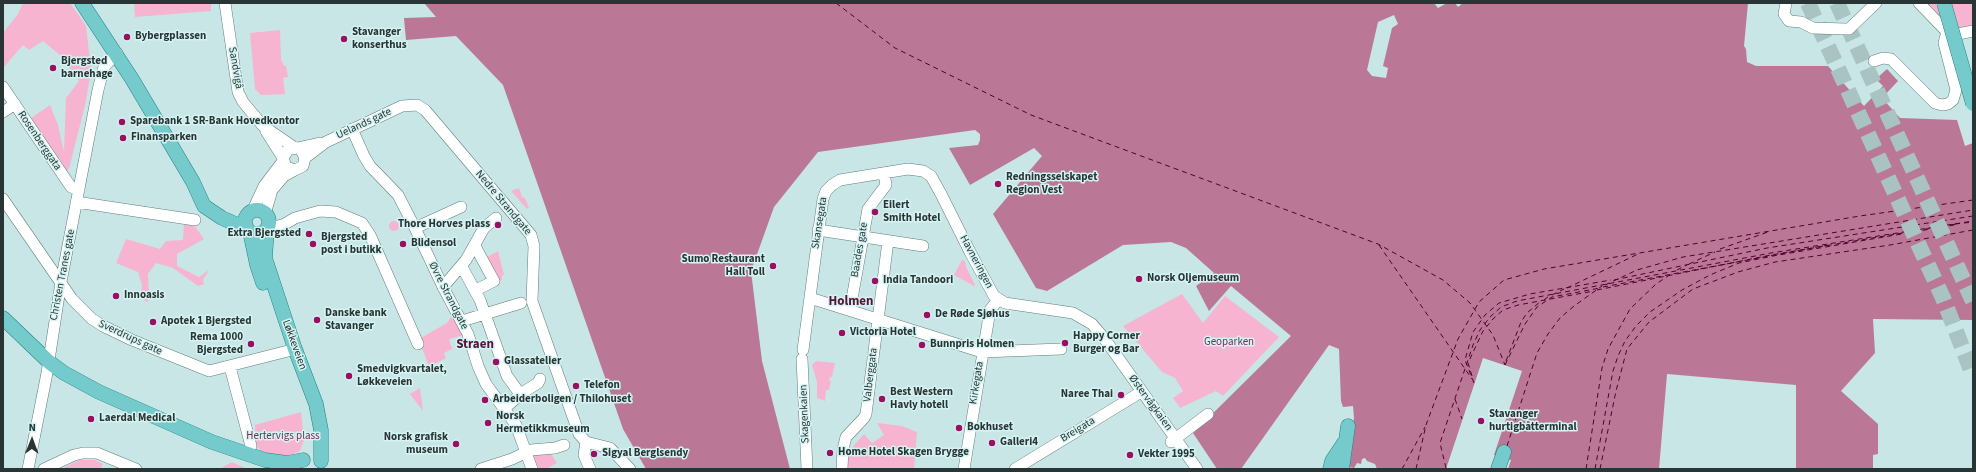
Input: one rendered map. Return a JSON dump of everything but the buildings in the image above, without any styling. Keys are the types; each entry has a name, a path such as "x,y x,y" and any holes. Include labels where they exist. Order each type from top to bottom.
{"main road":[{"path":"82,3 120,58 192,182 207,199 225,212 258,219"},
{"path":"1944,3 1973,104"},
{"name":"Løkkeveien","path":"258,219 257,265 288,351 311,422 312,443 302,463"},
{"name":"Løkkeveien","path":"258,219 265,258 293,342 316,404 323,465"},
{"path":"3,318 49,362 64,373 99,392 212,442 265,460 287,463 302,463 314,458 323,465"},
{"path":"1330,469 1332,461 1348,431 1342,469"},
{"path":"212,442 230,454 273,469"},
{"path":"1498,469 1504,452"}],"street":[{"name":"Sandvigå","path":"225,3 238,92 246,108 262,126 300,151 303,166 295,170 282,166 262,126"},
{"path":"1786,3 1784,14 1790,22 1801,22 1813,28 1849,29 1876,3"},
{"path":"1919,3 1947,32 1958,34 1973,32"},
{"path":"1874,61 1883,58 1891,59 1935,103 1942,105 1948,104 1953,100 1956,90 1944,43 1947,32"},
{"name":"Christen Tranes gate","path":"28,469 49,362 54,322 76,202 101,81 120,58"},
{"name":"Rosenberggata","path":"3,87 70,187 79,190"},
{"path":"3,112 15,104"},
{"name":"Nedre Strandgate","path":"402,106 417,105 424,110 531,235 534,246 533,304 577,432 586,442"},
{"name":"Uelands gate","path":"300,151 326,142 402,106"},
{"name":"Øvre Strandgate","path":"352,129 370,166 398,195 443,287 462,321 486,384 516,425 532,469"},
{"path":"300,151 288,150 282,166 264,186 258,219 283,225 295,218 320,211 330,211 357,220 364,225 370,235 418,344"},
{"name":"Skansegata","path":"803,354 818,230 823,199 828,188 840,180 884,173 917,170"},
{"name":"Havneringen","path":"917,170 931,176 979,270 991,292 998,300 1023,306 1073,313 1092,324 1104,338"},
{"name":"Baades gate","path":"850,310 868,209 886,185 884,173"},
{"name":"Sverdrups gate","path":"3,199 72,299 92,319 120,335 205,371 230,367 288,351"},
{"path":"76,202 196,220"},
{"path":"415,228 461,207"},
{"path":"443,287 462,267 484,228 496,218"},
{"path":"818,230 922,246"},
{"name":"Valberggata","path":"842,469 842,454 845,438 866,414 888,241"},
{"path":"475,246 494,281 476,290"},
{"path":"462,267 476,290 507,376 520,394"},
{"path":"810,298 982,352 1061,350"},
{"name":"Kirkegata","path":"964,469 990,310 998,300"},
{"path":"462,321 521,302"},
{"name":"Østervågkaien","path":"1104,338 1174,441 1197,469"},
{"name":"Skagenkaien","path":"803,354 807,469"},
{"path":"230,367 251,446"},
{"path":"505,408 520,394 538,383 540,379"},
{"name":"Breigata","path":"1014,469 1027,465 1141,392"},
{"path":"1174,441 1208,414"},
{"path":"590,469 584,455 586,442 610,448 630,469"},
{"path":"481,469 512,459 532,449 555,448 564,445"},
{"path":"44,469 74,455 96,453 136,469"}],"green space":[{"path":"23,3 70,3 86,26 91,70 86,101 69,169 63,173 31,118 50,105 58,125 64,152 66,98 79,81 61,56 43,41 29,50 23,45 3,68 3,33 18,14"},
{"path":"134,3 211,3 211,11 135,17"},
{"path":"1927,3 1973,3 1973,26 1954,28 1945,24"},
{"path":"280,30 281,59 284,66 286,66 288,77 283,78 285,94 261,95 255,89 250,33"},
{"path":"519,188 522,197 525,198 529,208 527,209 511,191"},
{"path":"392,221 396,221 398,222 398,230 392,231 389,228 389,224"},
{"path":"184,224 194,225 204,239 177,254 177,266 199,277 209,270 203,280 204,284 198,286 173,268 156,263 148,274 148,302 141,299 142,285 138,272 116,263 126,239 160,249 166,241 183,240"},
{"path":"498,251 504,275 502,276 502,280 499,282 487,257"},
{"path":"962,260 965,261 966,267 975,285 974,286 954,275"},
{"name":"Geoparken","path":"1182,294 1203,323 1225,296 1279,337 1223,396 1216,391 1180,408 1173,398 1183,391 1175,378 1162,372 1123,326"},
{"path":"453,314 464,335 449,339 452,349 444,353 446,358 429,367 419,339 447,323"},
{"path":"816,361 835,363 832,377 830,377 829,381 831,381 829,390 826,390 825,401 817,398 817,382 812,365"},
{"path":"420,388 423,411 410,394"},
{"name":"Hertervigs plass","path":"301,412 304,440 300,451 286,457 262,453 256,445 255,425"},
{"path":"877,423 902,426 917,432 914,469 847,469 849,451 864,434 872,443 884,435"},
{"path":"534,453 551,454 557,463 546,469 539,469 532,456"},
{"path":"79,460 95,460 103,464 100,469 61,469"},
{"path":"232,462 245,468 248,469 219,469"}],"shaded area":[{"path":"424,3 1434,3 1438,8 1447,3 1455,3 1458,7 1463,3 1748,3 1744,46 1746,49 1747,62 1756,66 1828,66 1864,106 1883,86 1876,79 1887,69 1898,81 1882,98 1900,118 1957,120 1965,146 1973,143 1973,320 1873,319 1875,353 1841,391 1878,424 1878,454 1873,455 1873,469 1796,469 1796,385 1667,374 1659,469 1508,469 1511,460 1494,455 1522,371 1483,358 1446,469 1377,469 1375,464 1367,461 1365,458 1362,459 1361,464 1357,463 1354,468 1348,467 1347,462 1354,418 1353,406 1343,407 1341,401 1339,349 1329,345 1241,469 1217,469 1193,433 1291,336 1231,286 1209,311 1196,286 1214,273 1186,248 1171,242 1123,245 1047,291 1036,288 993,214 1042,156 1034,148 970,185 949,148 978,145 980,134 975,130 818,152 774,207 751,271 762,361 790,469 646,469 623,429 503,85 456,36 406,40 404,18 436,17","holes":["1394,15 1398,24 1392,28 1383,66 1388,68 1386,78 1372,76 1367,70 1378,22"]}],"ferry route":[{"path":"836,3 895,48 1031,115 1378,244 1443,280 1470,303 1493,335 1505,365"},
{"path":"1416,469 1426,425 1458,339 1479,302 1504,280 1544,269 1860,216 1973,200"},
{"path":"1605,285 1637,270 1683,257 1973,210"},
{"path":"1614,280 1767,248 1973,216"},
{"path":"1446,468 1440,443 1473,345 1480,330 1490,317 1501,307 1517,301 1771,253 1973,221"},
{"path":"1955,224 1973,222"},
{"path":"1597,290 1771,255 1956,224"},
{"path":"1595,469 1613,371 1625,341 1636,326 1650,312 1682,290 1710,275 1739,263 1954,225"},
{"path":"1600,469 1616,391 1627,349 1649,322 1693,289 1738,272 1775,262 1890,245 1973,230"},
{"path":"1720,249 1768,232"},
{"path":"1379,245 1472,379"},
{"path":"1603,287 1828,245"},
{"path":"1689,264 1715,252"},
{"path":"1567,288 1638,254"},
{"path":"1677,270 1687,265"},
{"path":"1586,469 1602,368 1608,349 1630,309 1656,284 1668,276"},
{"path":"1474,383 1465,360 1473,332 1485,315 1499,303 1530,294 1611,280"},
{"path":"1507,446 1537,353 1548,334 1560,318 1602,286"},
{"path":"1505,365 1525,324 1537,307 1552,297 1600,288"},
{"path":"1552,295 1564,289"},
{"path":"1472,376 1468,363 1483,331 1503,310 1518,305 1594,291"},
{"path":"1544,300 1549,296"},
{"path":"1506,361 1521,322 1527,313 1541,301"},
{"path":"1455,399 1462,419"},
{"path":"1402,469 1425,427"}],"tunnel":[{"path":"1808,3 1943,298 1973,375"},
{"path":"1837,3 1973,301"}],"place":[{"name":"Bybergplassen","path":"127,37"},
{"name":"Stavanger konserthus","path":"344,39"},
{"name":"Bjergsted barnehage","path":"53,68"},
{"name":"Sparebank 1 SR-Bank Hovedkontor","path":"122,122"},
{"name":"Finansparken","path":"123,138"},
{"name":"Redningsselskapet Region Vest","path":"998,184"},
{"name":"Eilert Smith Hotel","path":"875,212"},
{"name":"Thore Horves plass","path":"498,225"},
{"name":"Extra Bjergsted","path":"309,234"},
{"name":"Bjergsted post i butikk","path":"313,244"},
{"name":"Blidensol","path":"403,244"},
{"name":"Sumo Restaurant Hall Toll","path":"773,266"},
{"name":"Norsk Oljemuseum","path":"1139,279"},
{"name":"India Tandoori","path":"875,281"},
{"name":"Innoasis","path":"116,296"},
{"name":"De Røde Sjøhus","path":"927,315"},
{"name":"Danske bank Stavanger","path":"317,320"},
{"name":"Apotek 1 Bjergsted","path":"153,322"},
{"name":"Victoria Hotel","path":"842,333"},
{"name":"Happy Corner Burger og Bar","path":"1065,343"},
{"name":"Rema 1000 Bjergsted","path":"251,344"},
{"name":"Bunnpris Holmen","path":"922,345"},
{"name":"Glassatelier","path":"496,362"},
{"name":"Smedvigkvartalet, Løkkeveien","path":"349,376"},
{"name":"Telefon","path":"576,386"},
{"name":"Naree Thai","path":"1121,395"},
{"name":"Best Western Havly hotell","path":"882,399"},
{"name":"Arbeiderboligen / Thilohuset","path":"485,400"},
{"name":"Laerdal Medical","path":"91,419"},
{"name":"Stavanger hurtigbåtterminal","path":"1481,421"},
{"name":"Norsk Hermetikkmuseum","path":"488,423"},
{"name":"Bokhuset","path":"959,428"},
{"name":"Galleri4","path":"992,443"},
{"name":"Norsk grafisk museum","path":"456,444"},
{"name":"Home Hotel Skagen Brygge","path":"830,453"},
{"name":"Sigyal Berglsendy","path":"594,454"},
{"name":"Vekter 1995","path":"1130,455"}],"district":[{"name":"Holmen","path":"851,302"},
{"name":"Straen","path":"475,345"}]}
